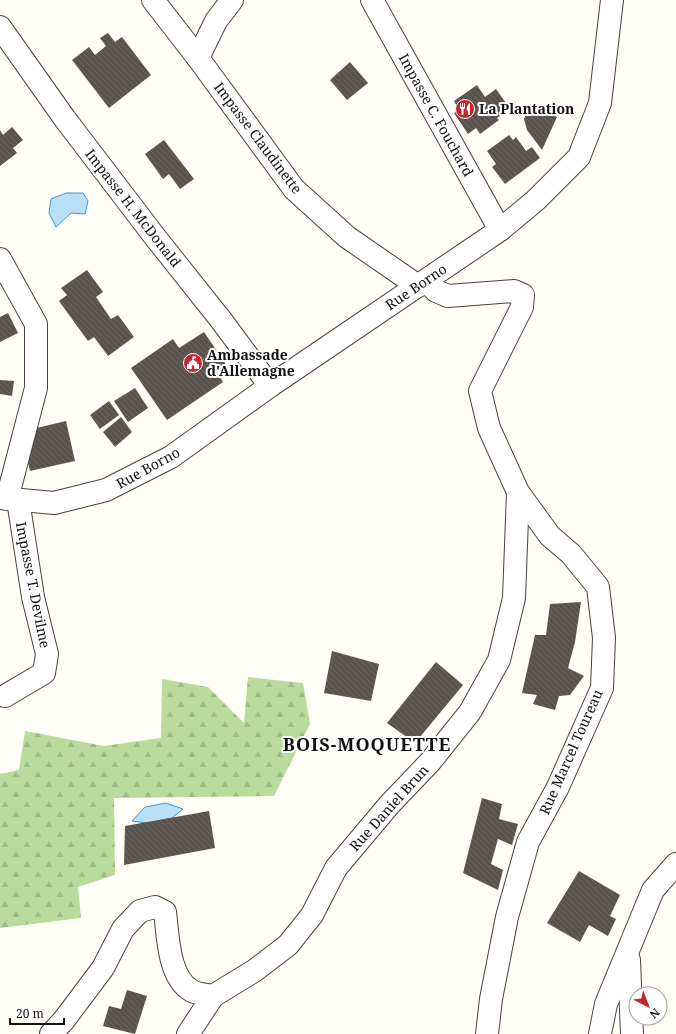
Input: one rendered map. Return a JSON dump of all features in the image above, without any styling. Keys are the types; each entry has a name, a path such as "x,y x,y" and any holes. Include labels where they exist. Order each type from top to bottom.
{"street":[{"name":"Impasse Claudinette","path":"153,0 198,58 294,189 347,237 422,284 448,296 514,291 523,295 522,307 480,391 489,428 518,492"},
{"path":"198,58 216,21 232,0"},
{"name":"Impasse C. Fouchard","path":"372,0 500,230"},
{"name":"Rue Borno","path":"8,499 54,503 106,490 171,457 270,386 500,230 536,200 579,157 600,103 612,0"},
{"name":"Impasse H. McDonald","path":"0,27 65,119 155,237 221,320 270,386"},
{"path":"0,259 36,324 36,388 8,499"},
{"name":"Rue Daniel Brun","path":"188,1034 213,996 254,971 288,945 312,915 336,868 388,805 430,762 470,712 499,660 514,598 518,492"},
{"name":"Rue Marcel Toureau","path":"487,1034 491,999 507,917 528,842 558,788 602,688 604,638 598,587 571,554 550,536 518,492"},
{"name":"Impasse T. Devilme","path":"5,696 44,673 47,654 34,597 8,499"},
{"path":"600,1034 606,1004 653,890 676,864"},
{"path":"51,1034 64,1020 103,968 123,929 140,910 155,907 165,912 172,964 180,980 192,991 213,996"},
{"path":"628,950 632,1034"}],"green space":[{"path":"248,677 303,683 310,724 274,796 114,798 115,875 78,887 81,918 0,928 0,774 19,770 25,731 104,746 161,738 162,679 208,687 244,723"}],"water":[{"path":"66,193 83,193 88,201 85,214 71,213 56,227 49,213 51,199"},
{"path":"166,803 183,809 172,818 147,823 132,821 145,807"}],"building":[{"path":"108,33 115,42 122,37 151,75 109,108 72,60 89,47 95,55 106,46 100,38"},
{"path":"350,62 368,83 347,100 330,80"},
{"path":"477,85 485,97 496,89 508,106 502,110 505,113 497,118 499,120 480,134 476,128 468,134 454,113 459,110 454,101"},
{"path":"530,105 557,117 542,150 527,130 524,119"},
{"path":"12,127 23,140 13,148 17,153 0,166 0,130 3,135"},
{"path":"509,135 513,140 516,137 526,151 532,147 540,158 505,184 492,167 496,164 487,151"},
{"path":"164,140 194,179 180,189 169,174 163,179 145,154"},
{"path":"87,270 103,292 96,297 111,319 118,315 134,337 108,356 94,337 88,341 59,301 67,295 61,288"},
{"path":"8,313 18,333 0,342 0,317"},
{"path":"204,332 227,366 215,370 223,382 167,420 131,368 173,339 179,348"},
{"path":"0,380 14,381 12,396 0,394"},
{"path":"135,388 148,408 128,422 114,401"},
{"path":"109,401 119,415 100,429 90,415"},
{"path":"121,417 132,432 115,447 103,432"},
{"path":"66,421 75,461 30,471 25,449 28,430"},
{"path":"581,602 575,642 568,668 584,676 570,695 559,696 555,710 533,704 537,695 522,693 535,635 546,635 550,604"},
{"path":"332,651 379,664 371,701 324,693"},
{"path":"436,662 463,685 415,743 387,723"},
{"path":"482,798 502,804 499,819 518,824 512,845 498,839 491,864 503,870 498,890 463,873"},
{"path":"209,811 215,848 124,865 125,826"},
{"path":"579,871 620,895 610,916 616,919 608,936 589,925 580,942 547,923"},
{"path":"127,990 147,996 135,1034 103,1026 109,1006 121,1009"}],"place":[{"name":"La Plantation","path":"465,109"},
{"name":"Ambassade d'Allemagne","path":"193,363"}],"district":[{"name":"BOIS-MOQUETTE","path":"367,745"}]}
